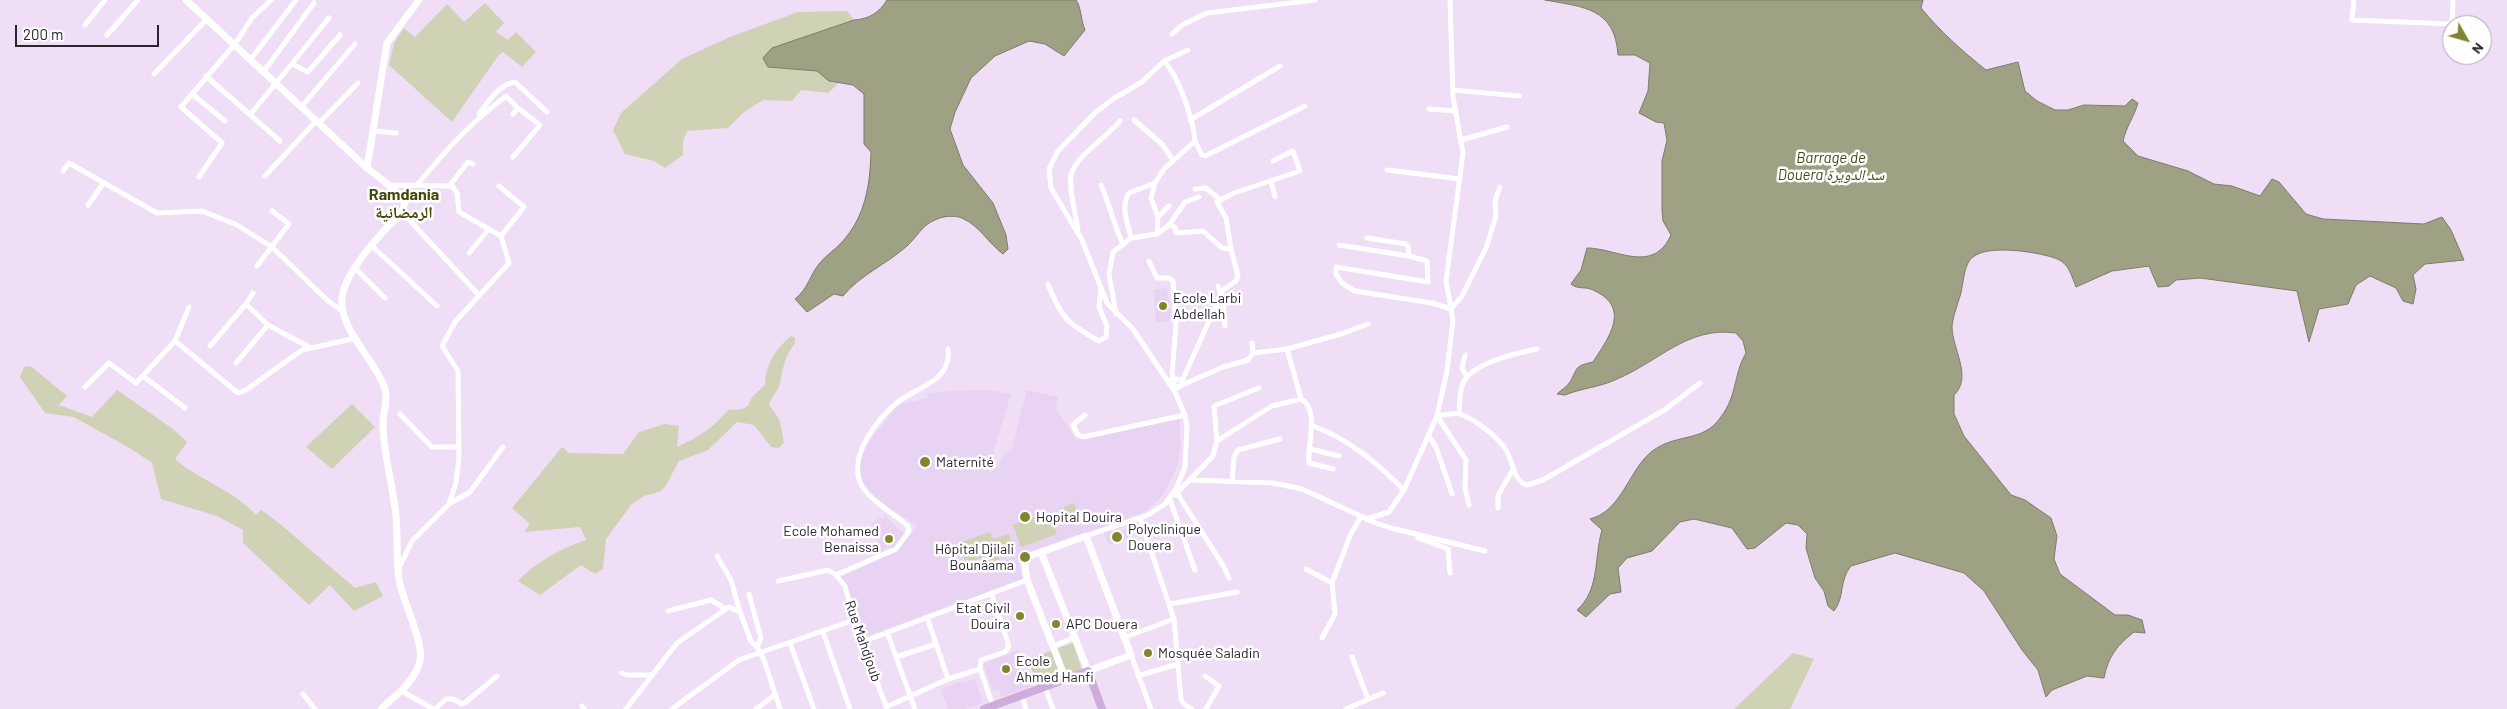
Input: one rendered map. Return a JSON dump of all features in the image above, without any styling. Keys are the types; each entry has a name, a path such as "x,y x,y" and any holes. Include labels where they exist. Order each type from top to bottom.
{"main road":[{"path":"984,709 1088,671 1102,709"}],"street":[{"path":"85,25 105,0"},
{"path":"107,35 138,0"},
{"path":"186,0 264,70 367,168 388,184 405,202 402,212 372,246 345,284 342,299 349,330 371,360 387,398 383,423 396,514 399,568 404,601 421,656 418,668 402,691 381,709"},
{"path":"200,177 222,143 182,108 206,76 235,44 252,18 272,0"},
{"path":"251,59 296,0"},
{"path":"367,168 387,43 419,0"},
{"path":"1172,34 1182,25 1207,13 1315,0"},
{"path":"1367,519 1389,512 1404,490 1437,416 1447,371 1453,329 1446,281 1463,153 1453,90 1450,0"},
{"path":"2354,0 2352,20 2452,24 2453,0"},
{"path":"264,70 314,3"},
{"path":"250,115 329,18"},
{"path":"154,74 207,19"},
{"path":"292,64 308,72 340,35"},
{"path":"302,106 355,44"},
{"path":"1175,383 1133,329 1107,303 1101,284 1078,232 1051,188 1049,169 1053,159 1096,112 1113,99 1142,82 1164,61 1188,50"},
{"path":"1164,61 1170,67 1190,120 1195,141 1202,155 1205,156 1305,106"},
{"path":"1190,120 1280,66"},
{"path":"206,76 280,142"},
{"path":"265,176 358,82"},
{"path":"417,184 474,120 496,92 506,84 515,82 547,112"},
{"path":"1453,90 1519,96"},
{"path":"192,94 225,122"},
{"path":"474,120 506,96 540,125 514,157"},
{"path":"513,114 518,108"},
{"path":"1429,109 1456,111"},
{"path":"1134,120 1162,144 1172,160"},
{"path":"1078,232 1071,184 1072,172 1088,152 1120,121"},
{"path":"1461,140 1507,127"},
{"path":"374,131 396,133"},
{"path":"1157,234 1158,217 1151,198 1156,183 1172,160 1195,141"},
{"path":"1219,200 1300,171 1293,151 1272,161"},
{"path":"450,185 468,162 474,164"},
{"path":"63,171 69,163 157,213 202,210 237,225 272,247 327,300 344,312"},
{"path":"1388,170 1460,179"},
{"path":"1271,181 1275,197"},
{"path":"1131,238 1124,207 1127,197 1129,193 1156,183"},
{"path":"88,205 103,184"},
{"path":"388,184 450,185 456,189 459,212 501,236 509,262 478,294 455,322 442,346 458,371 459,446 456,483 449,504"},
{"path":"1101,185 1109,204 1112,220 1123,245"},
{"path":"499,186 524,207 501,236"},
{"path":"1451,309 1462,296 1486,248 1496,216 1495,201 1500,187"},
{"path":"1195,189 1206,188 1219,200"},
{"path":"1116,314 1109,274 1113,252 1131,238 1157,234 1169,225 1185,202 1199,197"},
{"path":"1175,383 1225,287 1236,281 1238,276 1226,218 1217,202 1219,200"},
{"path":"1158,217 1169,206"},
{"path":"257,266 289,224 272,211"},
{"path":"402,212 478,294"},
{"path":"1169,225 1175,227 1176,233 1202,231 1222,248 1231,249"},
{"path":"469,253 488,230"},
{"path":"1367,238 1406,244 1409,256"},
{"path":"1338,245 1409,256 1427,261 1428,282 1340,266 1336,267 1336,274 1342,283 1355,291 1432,303 1451,309"},
{"path":"372,246 436,306"},
{"path":"1149,261 1157,278 1170,278 1173,281 1176,325 1175,383 1185,415 1187,434 1185,467 1176,489 1165,504"},
{"path":"356,268 385,298"},
{"path":"1048,284 1065,319 1072,326 1099,341 1106,337 1107,332 1099,307 1101,284"},
{"path":"1218,286 1221,294 1224,326"},
{"path":"210,346 253,293"},
{"path":"246,304 268,325 309,347"},
{"path":"85,387 109,363 136,383 175,341 189,307"},
{"path":"1252,352 1287,348 1341,334 1368,324"},
{"path":"236,363 268,325"},
{"path":"175,341 238,393 246,390 309,347 356,338"},
{"path":"1175,383 1248,360 1252,352 1252,342"},
{"path":"1287,348 1301,399 1307,404 1313,426 1308,460 1311,465 1333,469"},
{"path":"778,581 828,570 836,575 896,549 909,532 908,526 867,492 858,476 857,464 860,452 890,410 943,372 949,357 948,349"},
{"path":"1459,414 1461,388 1467,377 1492,362 1536,349"},
{"path":"1465,355 1462,368 1467,377"},
{"path":"143,376 185,408"},
{"path":"1437,416 1459,414 1476,423 1496,438 1506,450 1522,483 1527,485 1542,480 1666,409 1700,383"},
{"path":"1066,680 1027,580 1024,558 1154,512 1170,500 1213,456 1216,441 1214,406 1259,388"},
{"path":"1216,441 1272,406 1301,399"},
{"path":"400,414 432,447 459,446"},
{"path":"1085,415 1073,424 1077,434 1083,437 1185,415"},
{"path":"1437,416 1466,460 1465,488 1469,505"},
{"path":"1313,426 1346,440 1383,469 1404,490"},
{"path":"1428,435 1436,447 1452,494"},
{"path":"1232,481 1234,458 1238,450 1280,438"},
{"path":"399,568 412,541 449,504 470,492 503,447"},
{"path":"1310,449 1339,456"},
{"path":"1498,508 1498,495 1514,468"},
{"path":"1190,480 1273,483 1302,488 1367,519 1412,534 1485,551"},
{"path":"1177,493 1229,578"},
{"path":"1170,500 1196,570"},
{"path":"1322,638 1335,614 1332,583 1350,536 1361,516"},
{"path":"1140,518 1174,619 1182,702 1192,709"},
{"path":"1412,534 1448,549 1450,573"},
{"path":"1086,536 1150,709"},
{"path":"1041,552 1088,671 1131,655"},
{"path":"717,556 731,580 751,641 759,650 780,709"},
{"path":"1306,570 1332,583"},
{"name":"Rue Mahdjoub","path":"836,575 844,586 854,620 886,708"},
{"path":"862,642 1027,580"},
{"path":"1170,604 1237,592"},
{"path":"991,593 1009,646 1005,652 981,660 980,669 993,706"},
{"path":"749,594 761,638 759,650"},
{"path":"668,611 711,600 724,608 732,608 740,612"},
{"path":"626,709 677,644 724,608"},
{"path":"927,617 948,680"},
{"path":"1123,638 1174,619"},
{"path":"672,709 739,660 759,650 790,643 854,620"},
{"path":"823,632 850,709"},
{"path":"887,632 915,709"},
{"path":"1054,646 1075,637"},
{"path":"790,643 814,709"},
{"path":"896,657 936,644"},
{"path":"1352,657 1368,699"},
{"path":"1138,676 1178,664"},
{"path":"886,708 948,680 980,669"},
{"path":"622,673 628,675 651,675"},
{"path":"402,691 434,709 446,699 453,699 462,704 466,702 497,676"},
{"path":"1205,676 1219,686 1206,709"},
{"path":"1045,687 1053,709"},
{"path":"1346,709 1384,692"},
{"path":"303,694 315,709"},
{"path":"756,709 775,695"},
{"path":"1022,696 1026,709"}],"shaded area":[{"path":"485,3 504,23 496,32 508,40 516,32 536,52 522,67 503,52 498,56 452,122 389,65 394,43 404,28 415,37 447,4 464,22"},
{"path":"847,11 854,20 806,37 768,67 817,71 829,81 838,84 828,93 801,90 792,101 763,100 743,113 728,128 687,131 683,141 683,155 665,168 654,161 625,154 613,130 621,113 682,59 730,37 798,12"},
{"name":"Ecole Larbi Abdellah","path":"1167,288 1172,320 1156,323 1154,290"},
{"path":"791,336 795,338 795,343 786,358 779,386 769,404 780,421 784,443 779,448 771,447 754,425 737,422 708,450 679,461 661,491 644,496 631,505 606,539 603,569 595,574 581,565 540,595 518,581 549,556 586,540 580,527 524,532 530,524 512,508 562,447 569,453 623,454 639,432 665,424 679,426 677,447 705,432 728,410 742,409 748,406 752,397 765,385 767,370 772,358 780,346"},
{"path":"25,366 32,367 67,396 59,405 92,417 117,390 173,429 187,442 175,459 185,467 238,499 256,515 261,510 355,588 376,582 383,596 354,611 330,585 309,605 243,543 243,530 217,516 161,499 152,463 133,450 74,417 45,413 20,377"},
{"name":"Hopital Douira","path":"989,390 1011,394 988,470 990,473 998,466 1005,453 1011,452 1027,390 1058,397 1056,408 1076,440 1179,419 1181,446 1178,464 1171,480 1162,496 1146,511 1017,558 1023,579 864,637 841,577 896,552 917,526 873,496 863,484 859,467 864,448 898,405 928,398 927,394 948,391"},
{"path":"352,404 375,427 332,469 306,447"},
{"path":"1074,503 1080,523 1070,526 1064,507"},
{"path":"1049,512 1057,534 1021,547 1013,525"},
{"name":"Ecole Mohamed Benaissa","path":"885,516 905,535 892,550 888,547 881,553 877,544 875,528 872,525 879,517 882,519"},
{"name":"Polyclinique Douera","path":"1110,528 1114,533 1130,529 1133,536 1109,545 1103,531"},
{"path":"990,532 993,539 1009,534 1013,547 997,553 1002,567 990,571 984,557 966,564 959,543"},
{"path":"1073,643 1082,670 1037,686 1028,659"},
{"name":"Ecole Ahmed Hanfi","path":"1018,650 1022,662 1025,662 1033,686 1001,697 999,689 993,691 983,664"},
{"path":"1793,653 1814,659 1790,709 1734,709"},
{"path":"975,679 983,703 965,709 948,709 941,689"}],"water":[{"path":"887,0 1076,0 1085,30 1064,56 1045,44 1029,41 995,56 971,78 955,112 950,129 963,165 993,203 1006,235 1008,249 1003,254 974,225 962,218 952,216 941,218 930,222 907,246 857,282 843,296 834,294 807,312 795,299 803,291 819,264 850,232 865,200 871,152 864,144 864,94 853,85 829,81 817,71 768,67 763,58 772,48 854,20 869,17 877,12"},
{"name":"Barrage de Douera سد الدويرة","path":"1545,0 1923,0 1921,8 1977,63 1986,70 2018,62 2025,91 2037,101 2055,110 2068,110 2084,105 2125,106 2132,99 2138,103 2123,141 2138,156 2188,171 2214,184 2232,186 2260,196 2272,179 2279,182 2306,214 2323,219 2424,224 2442,217 2451,230 2464,260 2425,264 2413,275 2416,289 2413,304 2403,301 2396,288 2370,276 2356,285 2348,304 2319,309 2309,342 2297,291 2200,278 2176,280 2169,286 2158,287 2149,266 2112,271 2076,287 2066,265 2052,257 2015,250 2003,250 1981,253 1973,257 1968,263 1952,326 1962,371 1962,380 1954,395 1954,414 1964,436 2011,495 2025,500 2051,518 2057,536 2054,559 2060,574 2115,615 2128,615 2142,620 2145,633 2134,632 2118,647 2108,664 2104,678 2087,676 2052,690 2046,697 2038,670 2022,650 1984,591 1964,573 1895,553 1851,566 1847,571 1840,600 1834,611 1828,606 1824,591 1815,578 1806,548 1807,534 1798,525 1786,523 1755,548 1747,549 1732,528 1694,519 1680,522 1652,551 1627,558 1618,568 1621,592 1610,594 1586,617 1577,610 1584,602 1593,583 1602,530 1590,519 1600,515 1615,502 1638,467 1653,451 1672,441 1701,433 1717,422 1729,404 1746,353 1743,341 1736,333 1719,332 1703,335 1674,347 1611,382 1565,395 1557,394 1569,384 1579,366 1593,362 1606,342 1614,323 1614,313 1605,297 1593,290 1576,287 1571,284 1581,270 1587,248 1644,257 1654,254 1663,247 1671,235 1663,221 1662,211 1662,161 1667,140 1664,123 1656,122 1639,113 1648,91 1650,63 1635,55 1618,55 1616,39 1611,28 1595,12"}],"place":[{"name":"Ecole Larbi Abdellah","path":"1163,306"},
{"name":"Maternité","path":"925,462"},
{"name":"Hopital Douira","path":"1025,517"},
{"name":"Polyclinique Douera","path":"1117,537"},
{"name":"Ecole Mohamed Benaissa","path":"889,539"},
{"name":"Hôpital Djilali Bounâama","path":"1025,557"},
{"name":"Etat Civil Douira","path":"1020,616"},
{"name":"APC Douera","path":"1056,624"},
{"name":"Mosquée Saladin","path":"1148,653"},
{"name":"Ecole Ahmed Hanfi","path":"1006,669"}],"district":[{"name":"Ramdania الرمضانية","path":"404,204"}]}
